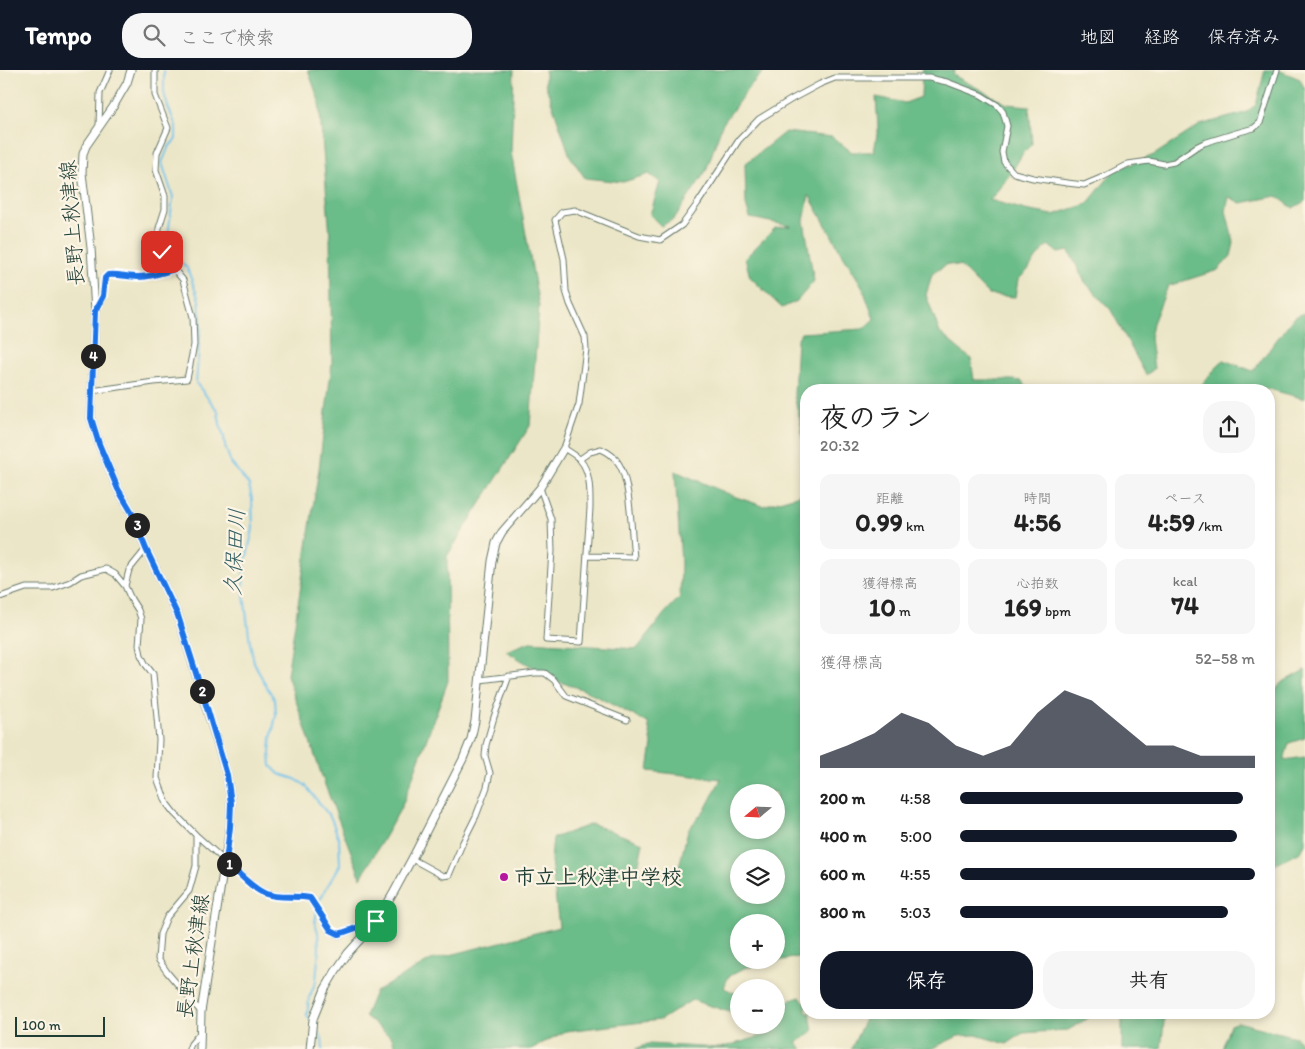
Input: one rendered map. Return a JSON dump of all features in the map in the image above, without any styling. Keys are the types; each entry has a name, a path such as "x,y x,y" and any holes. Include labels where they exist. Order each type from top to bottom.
{"main road":[{"name":"長野上秋津線","path":"131,70 127,83 86,146 83,154 82,173 91,248 95,311 91,418 99,444 118,489 131,511 146,549 178,616 227,775 231,803 230,827 201,1012 200,1049"},
{"path":"310,1049 313,1019 325,989 348,953 376,921 412,859 471,739 480,680 492,561 496,543 502,532 540,488 564,448"}],"street":[{"path":"99,127 100,94 110,70"},
{"path":"91,391 187,379 194,345 193,316 183,280 162,252 158,241 165,209 165,196 156,170 157,153 168,128 155,95 155,70"},
{"path":"540,488 551,519 552,543 546,640 581,642 590,492 584,465 580,459 564,448 579,404 586,349 585,337 566,291 564,259 555,220 562,212 575,210 639,236 660,240 682,224 739,140 759,119 820,84 835,78 929,78 947,82 981,96 997,105 1003,112 1006,126 1002,152 1004,162 1014,173 1033,178 1084,185 1128,164 1149,161 1164,164 1174,162 1204,143 1254,128 1260,123 1277,70"},
{"path":"95,311 103,296 105,278 108,275 138,277 163,273 174,269"},
{"path":"580,459 590,452 602,449 608,452 618,463 625,477 634,557 587,556"},
{"path":"125,586 129,570 146,549"},
{"path":"0,597 26,588 53,588 70,582 81,574 106,570 115,574 125,586 141,619 139,646 141,655 153,674 160,740 157,778 167,804 196,835 253,886 266,894 310,898 331,930 339,934 376,921"},
{"path":"480,680 545,673 554,680 566,696 626,720"},
{"path":"412,859 443,876 449,874 476,816 487,787 490,773 484,756 486,744 509,676"},
{"path":"196,835 196,866 189,891 167,917 160,934 158,959 201,1012"},
{"path":"189,1049 200,1032"}],"green space":[{"path":"308,70 514,70 511,152 539,306 530,426 447,556 448,681 402,806 361,878 325,785 287,675 319,469 332,363 330,236 319,101"},
{"path":"545,70 765,70 749,87 722,125 706,171 674,219 661,226 650,215 660,182 649,174 623,182 585,178 570,156 545,83"},
{"path":"922,70 955,70 953,75 1007,104 1029,106 1032,144 1023,153 1011,173 990,200 1025,210 1053,215 1087,204 1114,171 1154,155 1200,125 1245,113 1256,105 1265,70 1278,70 1300,79 1305,90 1305,201 1293,208 1277,196 1241,203 1229,197 1226,211 1234,243 1231,256 1218,270 1168,286 1153,323 1150,338 1154,369 1146,375 1111,310 1085,282 1069,251 1058,253 1048,245 1018,280 1015,297 989,295 960,266 947,264 932,274 926,295 940,333 971,359 974,380 1012,380 1022,381 1024,384 800,384 800,421 794,395 797,340 801,333 863,329 874,319 862,286 809,195 804,221 814,281 797,301 782,308 750,277 745,258 775,228 791,226 750,218 746,205 745,164 785,132 832,137 852,152 874,152 878,128 876,97 905,103 921,97"},
{"path":"1305,313 1305,399 1275,391 1275,384 1202,384 1223,360 1253,371 1294,317"},
{"path":"675,471 736,497 763,506 800,494 800,956 785,960 785,914 730,914 730,969 742,969 728,977 724,988 730,991 730,1012 692,1000 660,1020 566,1031 531,1049 396,1049 392,1038 365,1016 375,992 431,960 559,927 551,860 553,838 592,824 643,843 637,873 675,883 688,830 706,808 721,779 648,771 652,744 648,723 584,690 554,680 506,651 530,642 637,649 680,597 681,563"},
{"path":"1305,670 1305,738 1289,743 1284,760 1305,757 1305,843 1301,852 1275,864 1275,692 1281,683"},
{"path":"800,997 800,1019 811,1019 813,1031 797,1043 803,1049 636,1049 648,1044 720,1048 769,1034 785,1034 785,1002"},
{"path":"865,1019 1087,1019 1068,1030 1023,1033 1007,1044 976,1035 958,1036 931,1049 851,1049"},
{"path":"1122,1019 1164,1019 1161,1049 1122,1049"},
{"path":"1238,1022 1295,1037 1305,1045 1305,1049 1222,1049 1230,1025"}],"waterway":[{"name":"久保田川","path":"164,70 164,93 176,126 176,139 168,148 162,163 173,197 167,243 175,256 187,268 199,300 201,323 196,383 218,411 225,446 231,463 249,485 252,499 253,529 244,569 243,587 254,662 275,700 276,715 271,739 271,766 279,774 295,779 305,785 331,818 339,839 340,865 318,906"},
{"name":"久保田川","path":"310,1020 307,1015 309,998 316,981 319,948 318,932 315,923 317,911"},
{"name":"久保田川","path":"314,1026 322,1038 323,1049"}],"place":[{"name":"市立上秋津中学校","path":"504,877"}],"route":[{"path":"162,252 174,269 163,273 138,277 113,274 105,278 103,296 95,311 91,418 99,444 118,489 131,511 146,549 178,616 207,708 227,775 231,803 226,862 253,886 266,894 310,898 331,930 339,934 376,921"}]}
